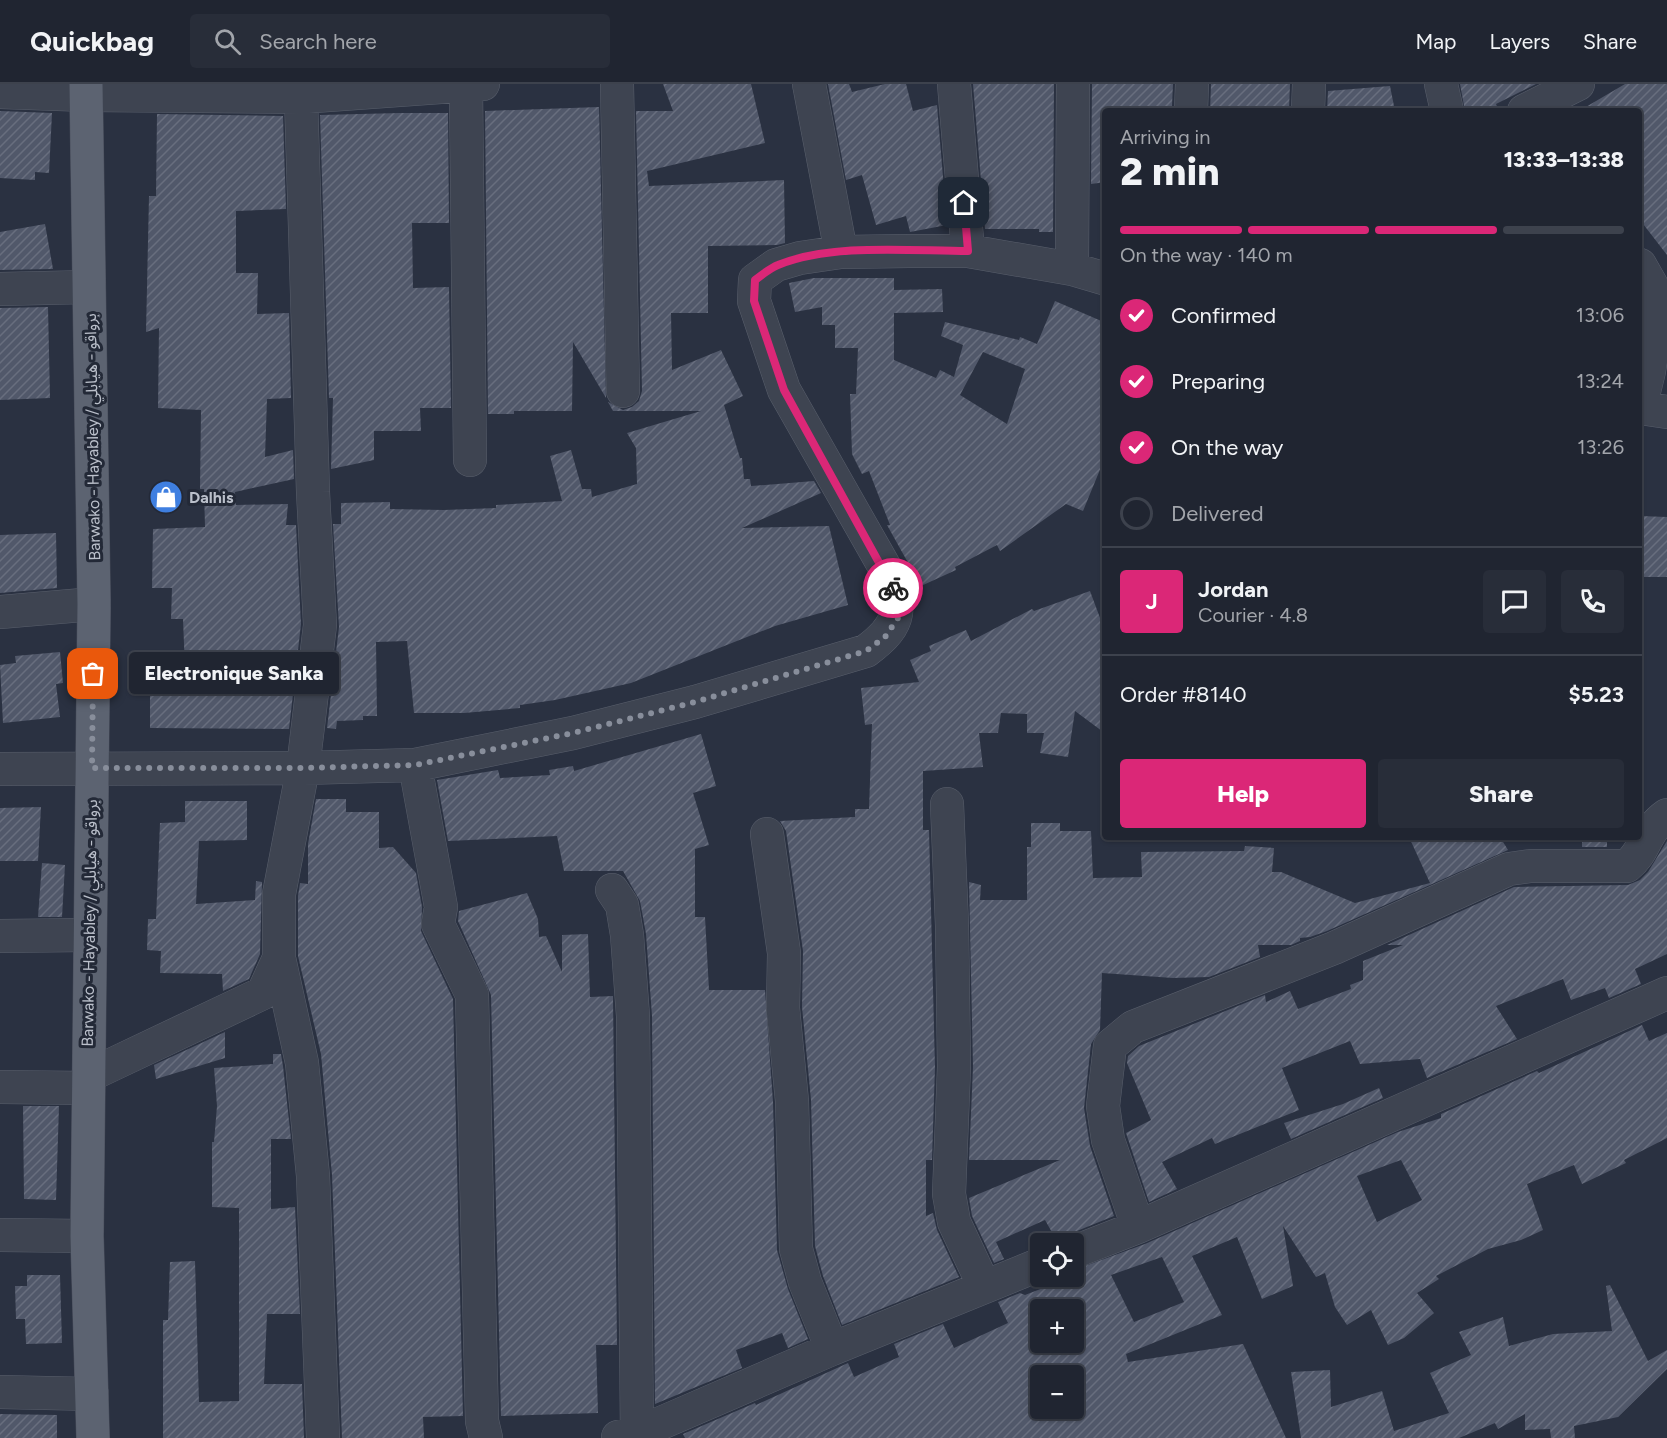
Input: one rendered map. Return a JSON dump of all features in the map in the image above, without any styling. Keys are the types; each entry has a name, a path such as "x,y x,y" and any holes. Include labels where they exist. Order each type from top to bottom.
{"main road":[{"name":"Barwako - Hayabley / برواقو - هيابلي","path":"86,90 94,604 88,935 87,1236 93,1438"}],"street":[{"path":"617,84 623,391"},
{"path":"808,84 841,252"},
{"path":"954,84 968,251"},
{"path":"1072,269 1073,84"},
{"path":"1191,108 1192,84"},
{"path":"1308,108 1310,84"},
{"path":"1441,84 1446,108"},
{"path":"1539,108 1578,84"},
{"path":"0,92 86,90 301,97 475,85 470,460"},
{"path":"301,97 313,492 320,625 303,768 279,894 279,958 302,1063 313,1176 322,1438"},
{"path":"0,769 303,768 415,765 573,733 695,702 866,651 885,637 898,618 895,591 884,566 784,390 754,301 755,280 776,265 800,258 841,252 968,251 1072,269 1102,278"},
{"path":"1642,268 1664,298 1642,400"},
{"path":"0,289 89,287"},
{"path":"1642,408 1667,412"},
{"path":"0,612 94,604"},
{"path":"415,765 441,908 438,924 472,995 482,1421 486,1438"},
{"path":"947,804 954,1067 949,1194 954,1222 984,1286"},
{"path":"1138,1227 1108,1140 1103,1107 1110,1046 1133,1028 1334,948 1509,869 1531,866 1627,866 1636,858 1654,824 1667,815"},
{"path":"767,834 784,953 783,1008 792,1101 796,1249 805,1282 832,1349"},
{"path":"612,890 622,905 627,935 633,1016 630,1436 832,1349 1030,1268"},
{"path":"0,936 88,935"},
{"path":"0,1087 88,1082 263,993 279,958"},
{"path":"1084,1248 1138,1227 1667,993"},
{"path":"0,1235 87,1236"},
{"path":"0,1392 92,1394"}],"building":[{"path":"663,84 751,84 765,143 647,171 649,186 784,180 785,243 708,246 708,313 671,313 672,370 721,350 743,396 724,405 740,458 742,458 744,479 750,479 751,486 814,481 821,493 742,528 829,526 848,605 775,626 631,683 555,700 520,705 520,708 464,713 414,713 407,641 376,642 377,716 363,716 363,720 337,721 336,729 327,728 339,627 333,524 341,524 341,503 390,502 390,509 444,510 496,508 496,505 562,501 550,456 571,450 582,489 591,489 592,497 637,484 636,448 627,433 701,411 613,411 608,402 623,410 639,401 642,391 636,111 673,111"},
{"path":"828,84 849,84 852,92 885,84 906,84 913,111 937,105 947,225 910,232 906,216 876,225 862,175 846,180"},
{"path":"973,84 1054,84 1053,232 1039,232 1039,229 985,229"},
{"path":"1092,84 1173,84 1172,106 1102,108 1102,183 1091,184"},
{"path":"1211,84 1290,84 1289,108 1210,108"},
{"path":"1460,84 1536,84 1496,104 1498,108 1464,108"},
{"path":"1625,84 1667,84 1667,255 1642,223 1642,108 1584,108"},
{"path":"1390,86 1394,108 1327,108 1328,91"},
{"path":"599,107 606,398 573,342 572,411 514,411 514,414 488,414 485,111"},
{"path":"0,111 52,113 49,173 35,172 35,180 0,178"},
{"path":"448,113 449,223 412,223 413,288 449,287 451,408 420,408 421,431 374,431 374,460 331,469 333,398 329,398 320,115"},
{"path":"157,114 283,116 286,209 236,211 236,273 258,273 257,314 289,313 291,398 267,399 265,457 293,450 294,479 235,492 236,505 288,504 286,525 296,525 301,624 289,729 150,728 150,687 161,687 161,668 185,669 183,619 171,619 172,588 152,588 153,529 205,527 204,489 200,489 201,410 158,408 159,328 146,332 149,196 156,196"},
{"path":"45,224 53,269 0,270 0,232"},
{"path":"814,278 894,278 894,290 942,289 943,312 894,313 894,360 936,378 940,370 954,377 963,345 941,336 945,322 1019,340 1020,337 1037,344 1055,301 1102,321 1102,465 1083,511 1066,504 1000,551 997,545 955,567 956,570 921,586 887,525 890,525 869,471 862,474 852,454 850,394 856,394 858,348 835,348 835,325 822,325 822,307 795,312 789,283","holes":["983,352 1025,369 1007,424 960,395"]},
{"path":"48,307 50,398 0,400 0,308"},
{"path":"1642,516 1667,517 1667,577 1642,577"},
{"path":"56,533 57,588 0,593 0,535"},
{"path":"1090,591 1102,623 1102,731 1075,711 1068,757 1040,753 1044,733 1027,733 1027,714 1001,713 998,733 979,733 983,767 923,771 923,830 929,830 935,1067 932,1160 926,1160 926,1216 933,1213 937,1230 959,1277 842,1325 823,1276 815,1246 811,1100 802,1007 803,951 786,831 780,821 855,817 855,809 869,809 872,724 865,725 861,688 919,682 910,660 931,651 929,646 966,630 971,641 1032,609 1034,611"},
{"path":"60,652 63,683 56,684 60,717 3,723 0,665 16,663 15,656"},
{"path":"701,734 716,786 693,793 709,845 695,849 695,917 705,917 709,990 765,990 773,1102 777,1250 788,1289 808,1339 788,1348 782,1333 736,1350 742,1368 655,1404 652,1016 646,934 640,901 623,871 564,871 557,836 448,841 437,780 498,770 500,778 550,775 549,770 573,766 574,771"},
{"path":"316,799 346,799 346,812 379,812 379,848 393,847 416,873 422,907 421,931 453,999 463,1416 423,1417 424,1438 342,1438 332,1175 321,1054 298,956 298,896 300,883 308,884 308,844"},
{"path":"185,801 247,801 247,840 199,841 196,904 255,900 256,881 262,882 260,954 249,979 223,991 222,974 160,973 161,951 147,950 148,919 156,919 160,823 185,822"},
{"path":"41,807 38,861 0,861 0,808"},
{"path":"1031,823 1060,823 1060,831 1091,831 1093,878 1142,877 1141,852 1244,851 1245,846 1274,848 1272,872 1281,872 1355,903 1430,883 1410,840 1502,840 1508,850 1327,931 1300,938 1300,941 1291,945 1258,945 1260,957 1209,977 1173,978 1102,973 1100,1030 1091,1044 1084,1108 1090,1146 1114,1216 1072,1233 1052,1233 1045,1220 996,1242 1004,1259 994,1263 972,1216 969,1198 1060,1160 969,1160 973,1067 969,882 981,885 980,900 1027,900 1027,847 1031,847"},
{"path":"1582,840 1607,840 1607,847 1582,847"},
{"path":"1667,841 1667,954 1635,969 1641,984 1609,998 1605,988 1571,1000 1563,979 1496,1006 1517,1039 1427,1078 1420,1059 1360,1064 1350,1041 1282,1068 1299,1110 1215,1144 1212,1138 1162,1162 1177,1189 1149,1202 1126,1133 1151,1120 1127,1063 1128,1056 1139,1046 1265,995 1266,1002 1290,991 1298,1009 1351,989 1350,985 1363,980 1363,961 1403,945 1387,945 1514,887 1628,885 1640,880 1648,872"},
{"path":"42,863 65,865 62,917 38,917"},
{"path":"527,893 538,919 539,937 546,936 562,972 562,935 588,934 590,997 613,996 617,1345 596,1345 598,1413 501,1416 491,995 458,921 459,911"},
{"path":"1642,1025 1649,1041 1667,1033 1667,1138 1624,1160 1626,1163 1582,1184 1574,1165 1527,1184 1543,1230 1521,1240 1488,1249 1436,1276 1439,1279 1417,1293 1434,1313 1404,1338 1388,1345 1371,1310 1347,1325 1335,1307 1325,1273 1316,1277 1283,1226 1293,1286 1262,1299 1237,1237 1192,1256 1222,1315 1126,1354 1128,1362 1243,1344 1286,1438 685,1438 683,1434 755,1403 756,1405 848,1363 854,1377 899,1357 894,1344 943,1324 954,1348 1008,1323 998,1302 1020,1293 1025,1295 1046,1287 1084,1287 1084,1266 1145,1244 1398,1132 1441,1118 1441,1114 1537,1071 1539,1073","holes":["1401,1160 1422,1200 1377,1222 1357,1176","1162,1257 1184,1302 1134,1322 1111,1275"]},
{"path":"225,1032 225,1058 156,1079 154,1065"},
{"path":"273,1054 281,1054 291,1139 271,1139 271,1209 295,1207 300,1314 267,1314 264,1384 302,1384 304,1438 163,1438 163,1320 168,1320 170,1262 195,1261 199,1402 239,1401 239,1208 212,1207 212,1142 214,1142 217,1106 214,1068 273,1064"},
{"path":"1379,1088 1383,1098 1291,1139 1284,1123 1343,1104"},
{"path":"23,1106 59,1106 56,1200 24,1199"},
{"path":"27,1275 60,1275 62,1343 26,1344 25,1319 16,1319 15,1286 27,1286"},
{"path":"1610,1285 1648,1361 1667,1350 1667,1369 1618,1417 1574,1426 1575,1438 1551,1438 1550,1429 1525,1430 1525,1414 1498,1429 1495,1423 1459,1438 1301,1438 1291,1372 1330,1370 1331,1407 1382,1391 1394,1431 1449,1413 1430,1373 1471,1355 1459,1332 1503,1317 1509,1346 1553,1334 1612,1331 1606,1286"},
{"path":"0,1414 57,1415 57,1438 0,1438"}],"way so far":[{"path":"93,674 92,768 303,768 415,765 573,733 695,702 866,651 885,637 898,618 893,588"}],"place":[{"name":"Dalhis","path":"166,497"},
{"name":"Electronique Sanka","path":"93,674"}],"route":[{"path":"893,588 884,566 784,390 754,301 755,280 776,265 800,258 841,252 968,251 964,203"}]}
